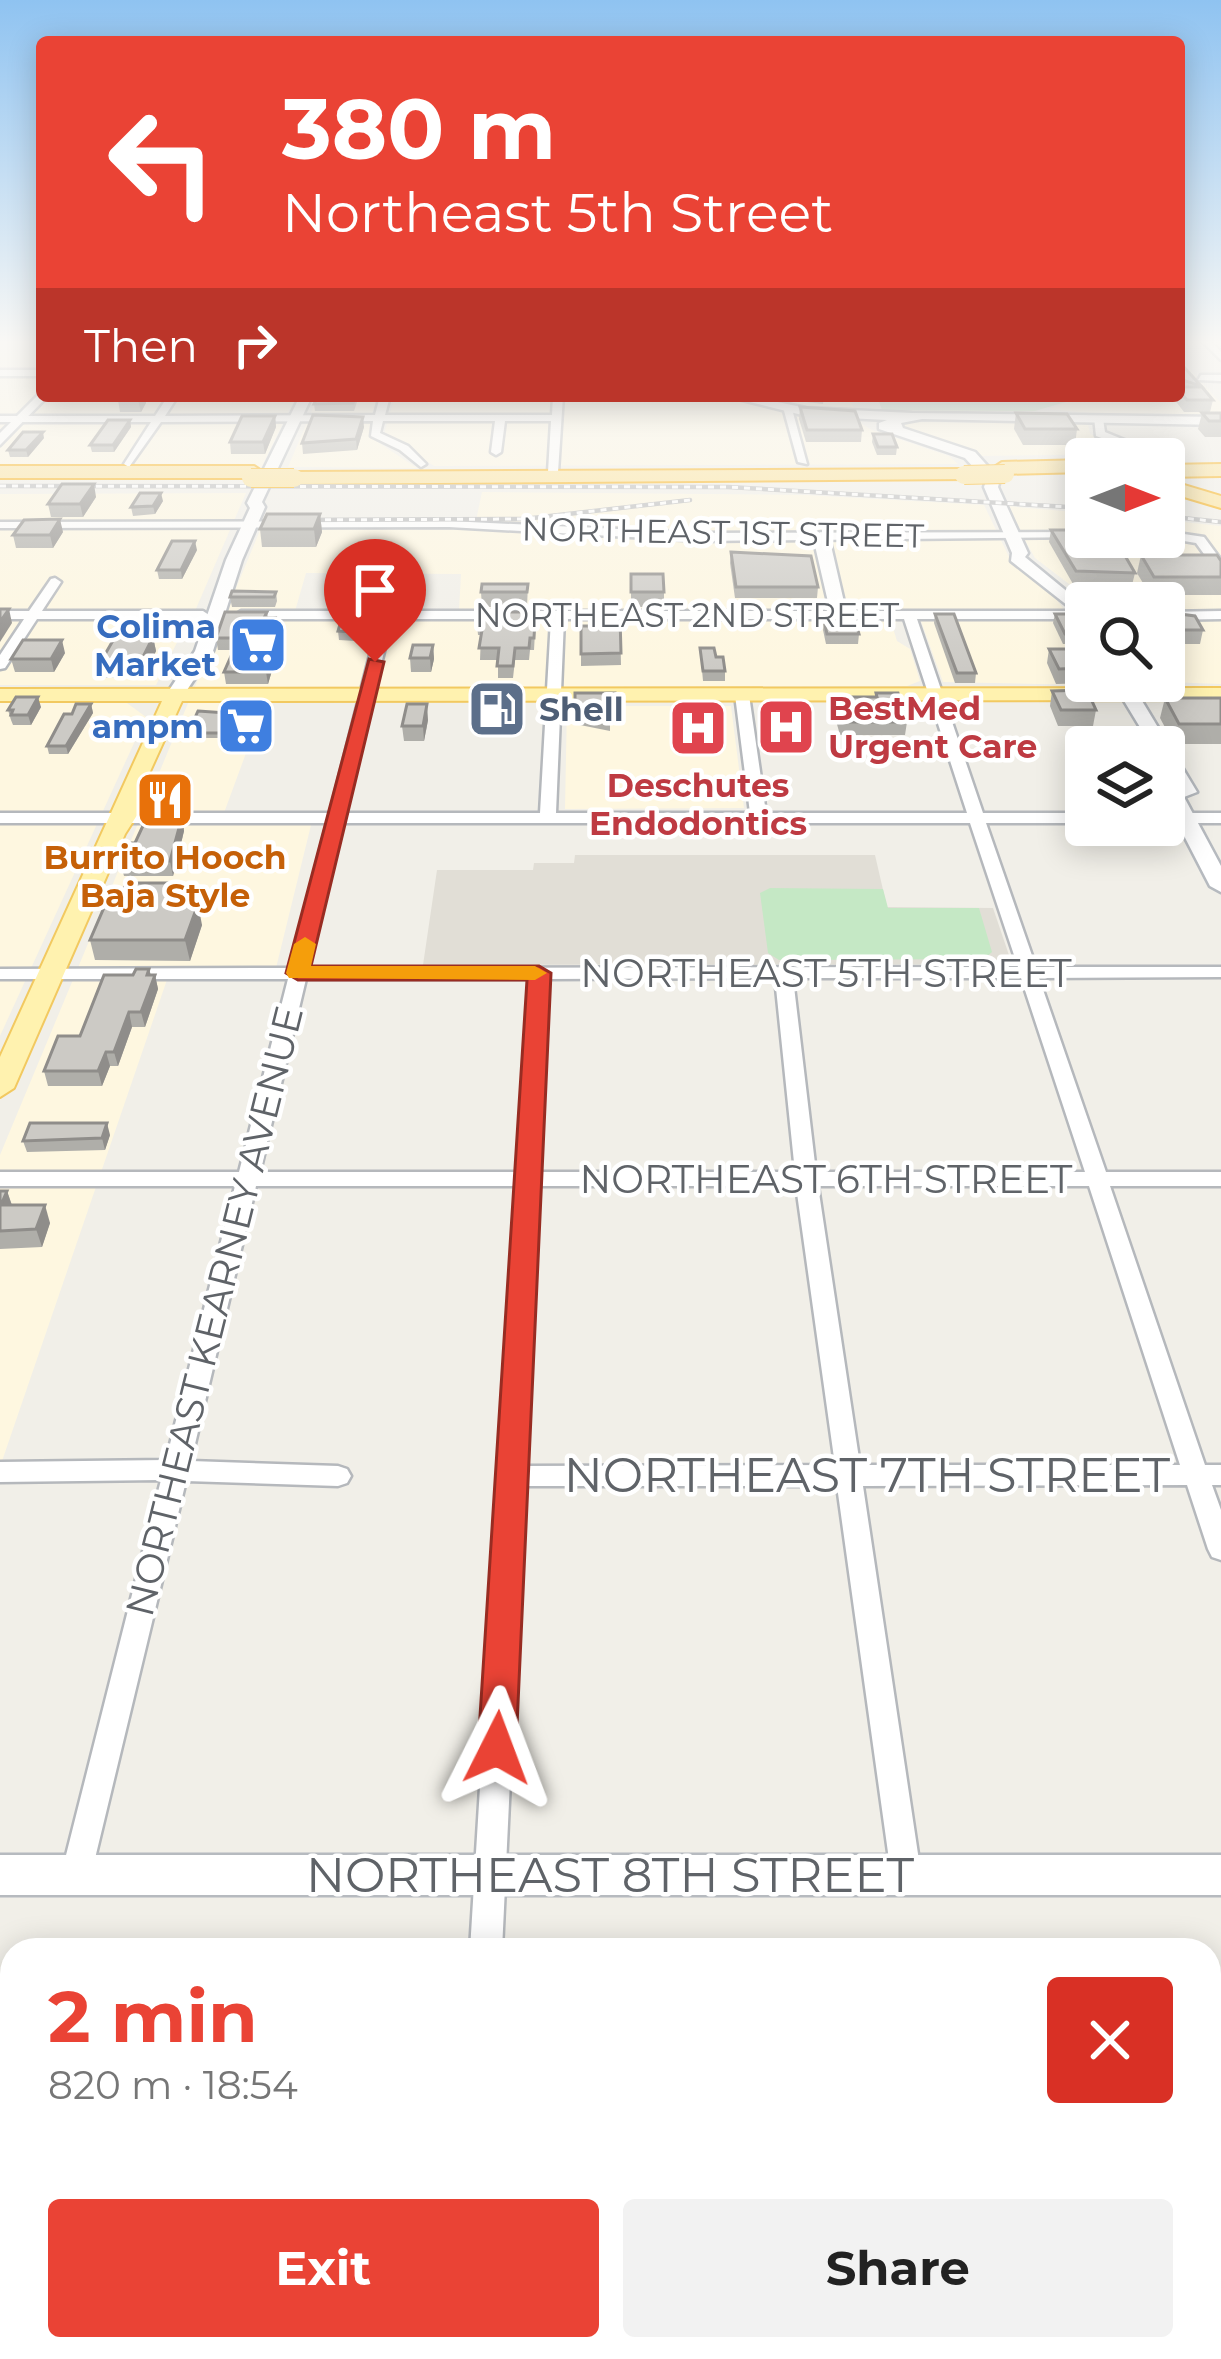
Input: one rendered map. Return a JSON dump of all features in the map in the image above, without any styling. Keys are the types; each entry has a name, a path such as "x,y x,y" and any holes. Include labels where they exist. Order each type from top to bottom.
{"highway":[{"path":"1185,468 1221,468"},
{"path":"272,477 1065,471"},
{"path":"0,476 1065,472"},
{"path":"1185,491 1221,502"}],"main road":[{"path":"0,1088 175,695 188,682 210,615 258,507 266,502 272,477 285,459 280,455 282,450"},
{"path":"935,450 980,471 1020,553 1016,558 1065,598"},
{"path":"821,537 839,615"},
{"path":"0,695 1065,690"},
{"path":"1185,692 1221,694"},
{"path":"1193,818 1221,854"},
{"path":"1193,818 1221,886"},
{"name":"NORTHEAST 8TH STREET","path":"0,1875 1221,1875"}],"street":[{"path":"129,464 138,450"},
{"path":"406,450 421,464"},
{"path":"553,472 554,450"},
{"path":"799,450 803,462"},
{"name":"NORTHEAST 1ST STREET","path":"0,525 449,524 677,536 1065,536"},
{"path":"1185,536 1195,537 1221,569"},
{"path":"0,665 55,582"},
{"name":"NORTHEAST 2ND STREET","path":"0,615 387,611 1065,614"},
{"name":"NORTHEAST KEARNEY AVENUE","path":"76,1875 387,611"},
{"path":"548,818 558,614"},
{"path":"909,615 1098,1179 1209,1475 1221,1549"},
{"path":"1185,616 1221,616"},
{"path":"742,694 759,818"},
{"path":"0,818 1065,818"},
{"name":"NORTHEAST 5TH STREET","path":"0,974 1221,972"},
{"path":"487,1938 539,973"},
{"path":"783,973 806,1179 905,1874"},
{"name":"NORTHEAST 6TH STREET","path":"0,1179 1221,1178"},
{"path":"0,1472 172,1470 338,1476"},
{"name":"NORTHEAST 7TH STREET","path":"512,1476 1209,1475"}],"shaded area":[{"path":"0,450 270,450 261,468 0,468"},
{"path":"295,450 390,450 417,468 288,467"},
{"path":"409,450 931,450 958,464 434,466"},
{"path":"963,450 1065,450 1065,455 979,456"},
{"path":"482,492 806,495 984,505 1011,561 1065,611 1065,685 943,682 917,610 459,611 461,574 306,573 293,618 897,621 893,628 897,641 910,649 920,681 907,686 270,688 221,821 312,821 276,968 171,968 0,1467 0,1155 261,528 474,530"},
{"path":"246,493 195,611 0,610 0,494"},
{"path":"1006,506 1065,511 1065,558 1185,558 1185,522 1221,526 1221,684 1185,683 1185,582 1066,582 1035,558"},
{"path":"189,618 156,685 0,685 0,619"},
{"path":"0,702 127,703 146,717 0,1036"},
{"path":"567,706 731,706 744,808 565,809"},
{"path":"575,855 875,855 887,907 993,908 1012,964 423,965 437,870 533,870 534,863 574,863"}],"green space":[{"path":"770,888 883,889 888,908 979,908 992,952 984,959 779,960 768,953 760,893"}],"building":[{"path":"62,484 94,484 80,504 48,504"},
{"path":"140,493 161,493 153,506 131,507"},
{"path":"267,514 320,514 314,529 260,529"},
{"path":"60,519 50,535 13,535 24,520"},
{"path":"1051,530 1065,530 1065,553"},
{"path":"172,541 195,541 181,570 157,570"},
{"path":"731,552 811,556 818,587 736,587"},
{"path":"1217,555 1221,561 1221,577 1154,577 1143,558"},
{"path":"1068,558 1126,558 1135,573 1076,571"},
{"path":"631,574 663,574 664,592 631,592"},
{"path":"482,584 528,584 527,592 481,592"},
{"path":"232,591 276,592 274,597 230,597"},
{"path":"225,612 267,612 264,618 275,618 271,628 279,628 266,672 224,672 239,638 216,638"},
{"path":"479,612 525,612 524,621 535,621 534,638 529,648 515,648 513,666 497,666 499,648 479,648 483,624 477,624"},
{"path":"343,614 359,614 354,632 338,631"},
{"path":"935,614 954,614 976,673 957,673"},
{"path":"1055,614 1065,614 1065,634"},
{"path":"1185,615 1195,616 1203,630 1185,630"},
{"path":"597,617 620,617 621,653 581,654 581,626 597,626"},
{"path":"824,620 855,620 859,634 827,634"},
{"path":"115,637 153,637 141,661 100,663"},
{"path":"23,640 62,640 51,659 11,659"},
{"path":"413,645 433,645 430,658 410,658"},
{"path":"700,648 714,648 716,657 723,657 725,671 703,671"},
{"path":"1049,649 1065,649 1065,669 1059,669"},
{"path":"1052,691 1065,691 1065,702 1092,702 1096,710 1061,710"},
{"path":"575,693 615,693 615,709 610,709 610,716 579,711"},
{"path":"876,693 898,693 907,722 841,722 835,697 877,697"},
{"path":"16,697 38,697 28,715 11,715 13,710 8,710"},
{"path":"1221,698 1221,724 1179,724 1167,702"},
{"path":"76,704 91,704 66,746 47,746 64,714 72,714"},
{"path":"407,704 427,704 423,726 402,726"},
{"path":"768,709 802,709 806,724 771,724"},
{"path":"198,711 272,716 223,733 188,733"},
{"path":"154,784 176,784 170,798 149,796"},
{"path":"147,817 182,817 170,861 120,861 128,843 135,843"},
{"path":"126,883 177,883 168,904 198,904 185,940 90,940 109,896 123,891"},
{"path":"136,969 149,969 147,975 155,975 141,1012 129,1012 114,1052 106,1052 98,1071 44,1071 58,1036 80,1036 104,975 133,975"},
{"path":"30,1123 107,1123 102,1138 23,1141"},
{"path":"0,1191 7,1191 1,1205 45,1205 36,1229 0,1231"}],"railway":[{"path":"0,486 728,487 1065,507"},
{"path":"289,520 524,519 690,500"},
{"path":"1185,518 1221,522"}],"slow traffic":[{"path":"305,944 298,973 535,973"}],"place":[{"name":"Colima Market","path":"258,645"},
{"name":"Shell","path":"497,709"},
{"name":"ampm","path":"246,726"},
{"name":"BestMed Urgent Care","path":"786,727"},
{"name":"Deschutes Endodontics","path":"698,728"},
{"name":"Burrito Hooch Baja Style","path":"165,800"}],"route":[{"path":"375,662 298,973 539,973 497,1748"}]}
